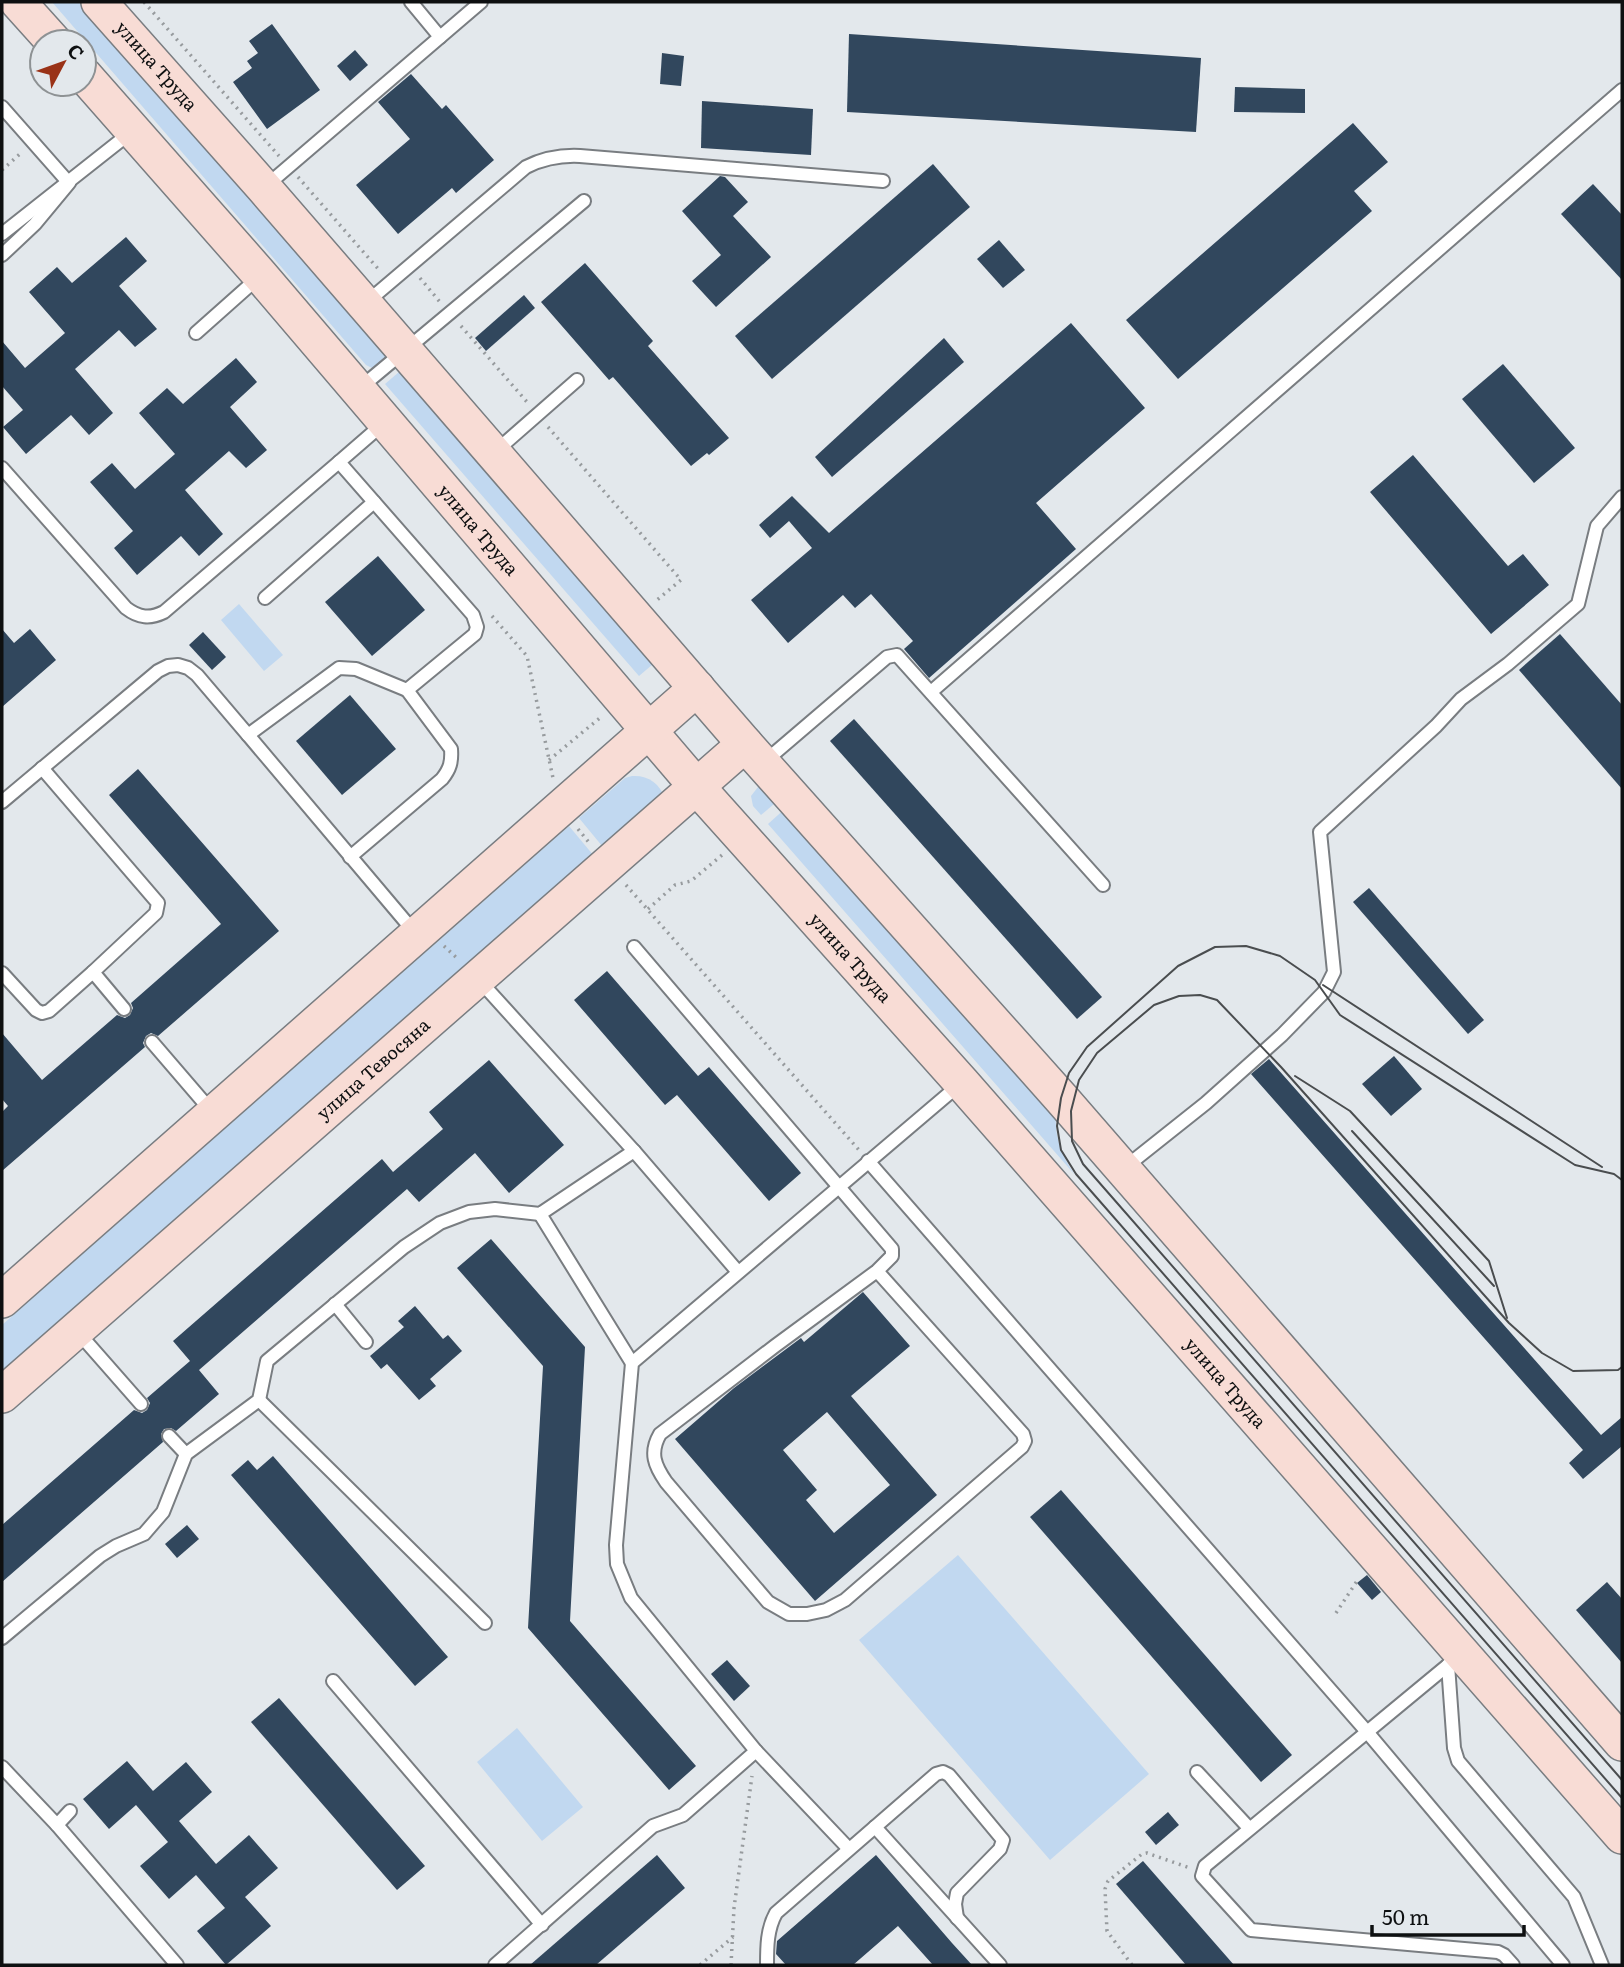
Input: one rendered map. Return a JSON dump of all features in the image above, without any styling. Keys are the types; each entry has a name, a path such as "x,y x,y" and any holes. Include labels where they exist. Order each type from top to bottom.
{"main road":[{"path":"18,2 41,28"},
{"name":"улица Труда","path":"99,2 276,177 377,293 405,351 696,688 1123,1169 1622,1743"},
{"name":"улица Труда","path":"98,91 261,276 648,730 962,1083 1455,1659 1622,1836"},
{"path":"2,1300 696,688"},
{"name":"улица Тевосяна","path":"2,1395 697,786 754,754"}],"lane":[{"path":"411,2 440,37"},
{"path":"276,177 481,2"},
{"path":"931,692 1622,90"},
{"path":"2,107 69,183"},
{"path":"2,234 133,130"},
{"path":"377,293 526,167 541,159 563,155 883,181"},
{"path":"2,255 35,224 69,183"},
{"path":"357,391 584,201"},
{"path":"196,333 261,276"},
{"path":"494,453 577,380"},
{"path":"2,468 126,608 135,614 155,617 385,422"},
{"path":"339,463 477,621 471,639 407,690"},
{"path":"1123,1169 1206,1103 1282,1035 1324,992 1334,972 1320,832 1436,726 1461,699 1508,664 1578,604 1597,526 1622,497"},
{"path":"265,597 374,502"},
{"path":"754,754 890,655 900,658 1103,886"},
{"path":"2,802 132,692 168,666 188,668 197,675 351,857 421,931"},
{"path":"247,735 339,668 356,669 407,690 451,749 449,770 351,857"},
{"path":"2,973 36,1010 42,1013 49,1010 156,913 158,903 42,768"},
{"path":"634,947 892,1249 892,1256 877,1271 660,1434 655,1443 653,1456 657,1470 666,1482 768,1602 789,1614 827,1610 845,1600 1024,1444 1023,1434 877,1271"},
{"path":"93,972 124,1009"},
{"path":"478,979 634,1151 738,1272"},
{"path":"152,1042 213,1114"},
{"path":"632,1363 962,1083"},
{"path":"2,1637 100,1556 144,1534 163,1512 186,1454 260,1400 267,1361 404,1247 440,1223 469,1212 495,1209 540,1214 634,1151"},
{"path":"868,1161 1368,1733 1563,1965"},
{"path":"540,1214 632,1363 616,1545 622,1582 642,1613 756,1751 849,1849"},
{"path":"335,1304 366,1342"},
{"path":"76,1330 141,1404"},
{"path":"260,1400 485,1623"},
{"path":"170,1436 186,1454"},
{"path":"1455,1659 1249,1828 1205,1866 1202,1872 1204,1880 1251,1930 1497,1952 1513,1965"},
{"path":"1455,1659 1454,1748 1458,1761 1574,1896 1602,1965"},
{"path":"333,1681 542,1925"},
{"path":"495,1965 653,1826 683,1815 756,1751"},
{"path":"2,1767 57,1825 177,1965"},
{"path":"767,1965 767,1944 771,1922 776,1913 936,1774 943,1772 949,1775 1003,1840 1000,1849 957,1893 957,1918"},
{"path":"1197,1772 1249,1828"},
{"path":"57,1825 70,1811"},
{"path":"875,1827 1000,1965"}],"path":[{"path":"144,2 276,177 377,293"},
{"path":"2,170 33,143"},
{"path":"409,266 681,580 657,600"},
{"path":"549,760 603,716"},
{"path":"647,909 675,885 691,881 743,838"},
{"path":"625,884 868,1161"},
{"path":"421,931 478,979"},
{"path":"731,1965 734,1908 756,1751"},
{"path":"1132,1965 1107,1931 1105,1889 1108,1881 1142,1854 1147,1853 1202,1872"},
{"path":"700,1965 733,1937"}],"shaded area":[{"path":"52,2 84,2 388,355 372,368 366,365 98,55 98,28 74,28"},
{"path":"406,366 659,659 639,676 385,384"},
{"path":"239,604 283,655 264,671 221,620"},
{"path":"632,776 652,781 660,788 665,798 612,858 579,818 625,778"},
{"path":"763,786 781,798 761,815 753,806 751,796 758,787"},
{"path":"788,806 1056,1111 1056,1129 1060,1144 1075,1175 768,824"},
{"path":"569,826 594,856 2,1378 2,1325"},
{"path":"958,1555 1149,1774 1050,1860 859,1640"},
{"path":"517,1728 583,1807 542,1841 477,1762"}],"building":[{"path":"272,24 320,90 267,129 233,82 252,68 247,61 258,53 249,41"},
{"path":"849,34 1201,58 1196,132 847,112"},
{"path":"355,50 368,65 350,81 337,66"},
{"path":"662,53 684,56 681,86 660,84"},
{"path":"411,74 442,109 446,105 494,160 456,193 452,188 398,234 356,185 410,139 378,102"},
{"path":"1235,87 1305,89 1305,113 1234,112"},
{"path":"702,101 813,109 811,155 701,148"},
{"path":"1353,123 1388,162 1354,191 1372,211 1178,379 1126,320"},
{"path":"933,164 970,207 772,379 735,336"},
{"path":"720,176 725,177 748,202 733,216 771,257 716,307 692,281 721,255 682,211"},
{"path":"1593,184 1622,215 1622,280 1561,214"},
{"path":"126,237 147,261 119,286 157,329 135,347 119,330 75,369 113,413 89,435 71,415 26,454 3,427 23,410 2,386 2,341 25,368 65,333 29,292 57,267 72,283"},
{"path":"999,240 1025,270 1003,288 977,259"},
{"path":"585,263 653,341 648,346 729,438 691,466 613,377 609,380 541,302"},
{"path":"524,295 535,308 486,351 475,338"},
{"path":"1071,323 1145,408 1036,503 1076,549 929,678 904,649 913,641 871,594 855,608 843,595 788,643 751,600 812,548 789,521 770,538 759,525 792,496 829,533"},
{"path":"944,338 964,362 832,477 815,457"},
{"path":"236,358 257,382 230,407 267,450 246,468 229,451 185,490 223,534 199,556 181,536 137,575 114,548 133,531 90,482 112,463 135,489 175,454 139,413 167,388 183,404"},
{"path":"1503,364 1575,448 1534,483 1462,399"},
{"path":"1413,455 1508,566 1523,554 1549,585 1491,634 1370,492"},
{"path":"378,556 425,610 372,656 325,602"},
{"path":"2,629 14,643 30,629 56,660 2,707"},
{"path":"203,632 226,657 212,670 189,645"},
{"path":"1560,634 1622,705 1622,789 1519,670"},
{"path":"350,695 396,749 342,795 296,741"},
{"path":"854,719 1102,997 1077,1019 830,741"},
{"path":"138,769 279,931 158,1036 151,1033 146,1036 143,1043 145,1047 2,1171 2,1112 8,1106 2,1099 2,1033 42,1080 117,1015 125,1018 130,1015 133,1008 131,1003 221,924 109,795"},
{"path":"1369,888 1484,1020 1468,1034 1353,902"},
{"path":"607,971 698,1076 709,1067 801,1173 769,1201 677,1095 665,1105 574,1000"},
{"path":"1394,1056 1422,1089 1391,1116 1362,1084"},
{"path":"1269,1059 1601,1435 1622,1417 1622,1446 1583,1479 1569,1463 1583,1450 1251,1074"},
{"path":"489,1060 564,1145 509,1193 475,1153 419,1202 407,1189 199,1370 219,1394 176,1431 171,1428 164,1429 161,1434 163,1442 2,1582 2,1525 134,1410 142,1413 147,1410 150,1403 147,1398 190,1361 173,1341 382,1159 393,1172 443,1129 429,1112"},
{"path":"491,1239 585,1347 570,1621 696,1766 669,1790 528,1628 543,1366 457,1268"},
{"path":"863,1292 910,1346 851,1396 937,1495 815,1601 675,1439 734,1388 801,1338 804,1342","holes":["827,1412 890,1485 834,1533 806,1500 817,1490 783,1450"]},
{"path":"415,1306 443,1339 448,1335 462,1351 430,1379 436,1386 419,1400 387,1364 381,1369 370,1356 404,1327 398,1321"},
{"path":"273,1456 448,1657 415,1686 231,1475 248,1460 257,1470"},
{"path":"1061,1490 1292,1755 1261,1782 1030,1517"},
{"path":"187,1525 199,1539 177,1558 165,1544"},
{"path":"1367,1575 1381,1592 1372,1600 1357,1583"},
{"path":"1607,1582 1622,1599 1622,1663 1576,1610"},
{"path":"727,1660 750,1686 734,1701 711,1674"},
{"path":"279,1698 425,1866 397,1890 251,1722"},
{"path":"127,1761 153,1791 186,1762 212,1792 179,1821 216,1864 249,1835 278,1868 245,1897 271,1926 226,1965 197,1931 225,1908 196,1875 169,1899 140,1866 168,1842 136,1805 109,1829 83,1799"},
{"path":"1168,1812 1179,1825 1156,1845 1145,1832"},
{"path":"657,1855 685,1888 596,1965 530,1965"},
{"path":"876,1855 972,1965 933,1965 898,1926 853,1965 786,1965 776,1954 777,1941"},
{"path":"1143,1861 1234,1965 1186,1965 1116,1884"}],"tram line":[{"path":"1622,1180 1614,1174 1575,1165 1340,1015 1315,980 1280,956 1246,946 1215,947 1178,966 1087,1047 1069,1073 1061,1098 1057,1126 1061,1150 1076,1174 1622,1798"},
{"path":"1323,985 1602,1167"},
{"path":"1622,1367 1618,1370 1573,1371 1542,1353 1509,1323 1281,1067 1217,1000 1200,995 1179,996 1154,1005 1097,1053 1079,1080 1071,1111 1072,1141 1083,1164 1622,1780"},
{"path":"1295,1076 1350,1111 1489,1261 1507,1318"},
{"path":"1352,1131 1494,1286"}]}
